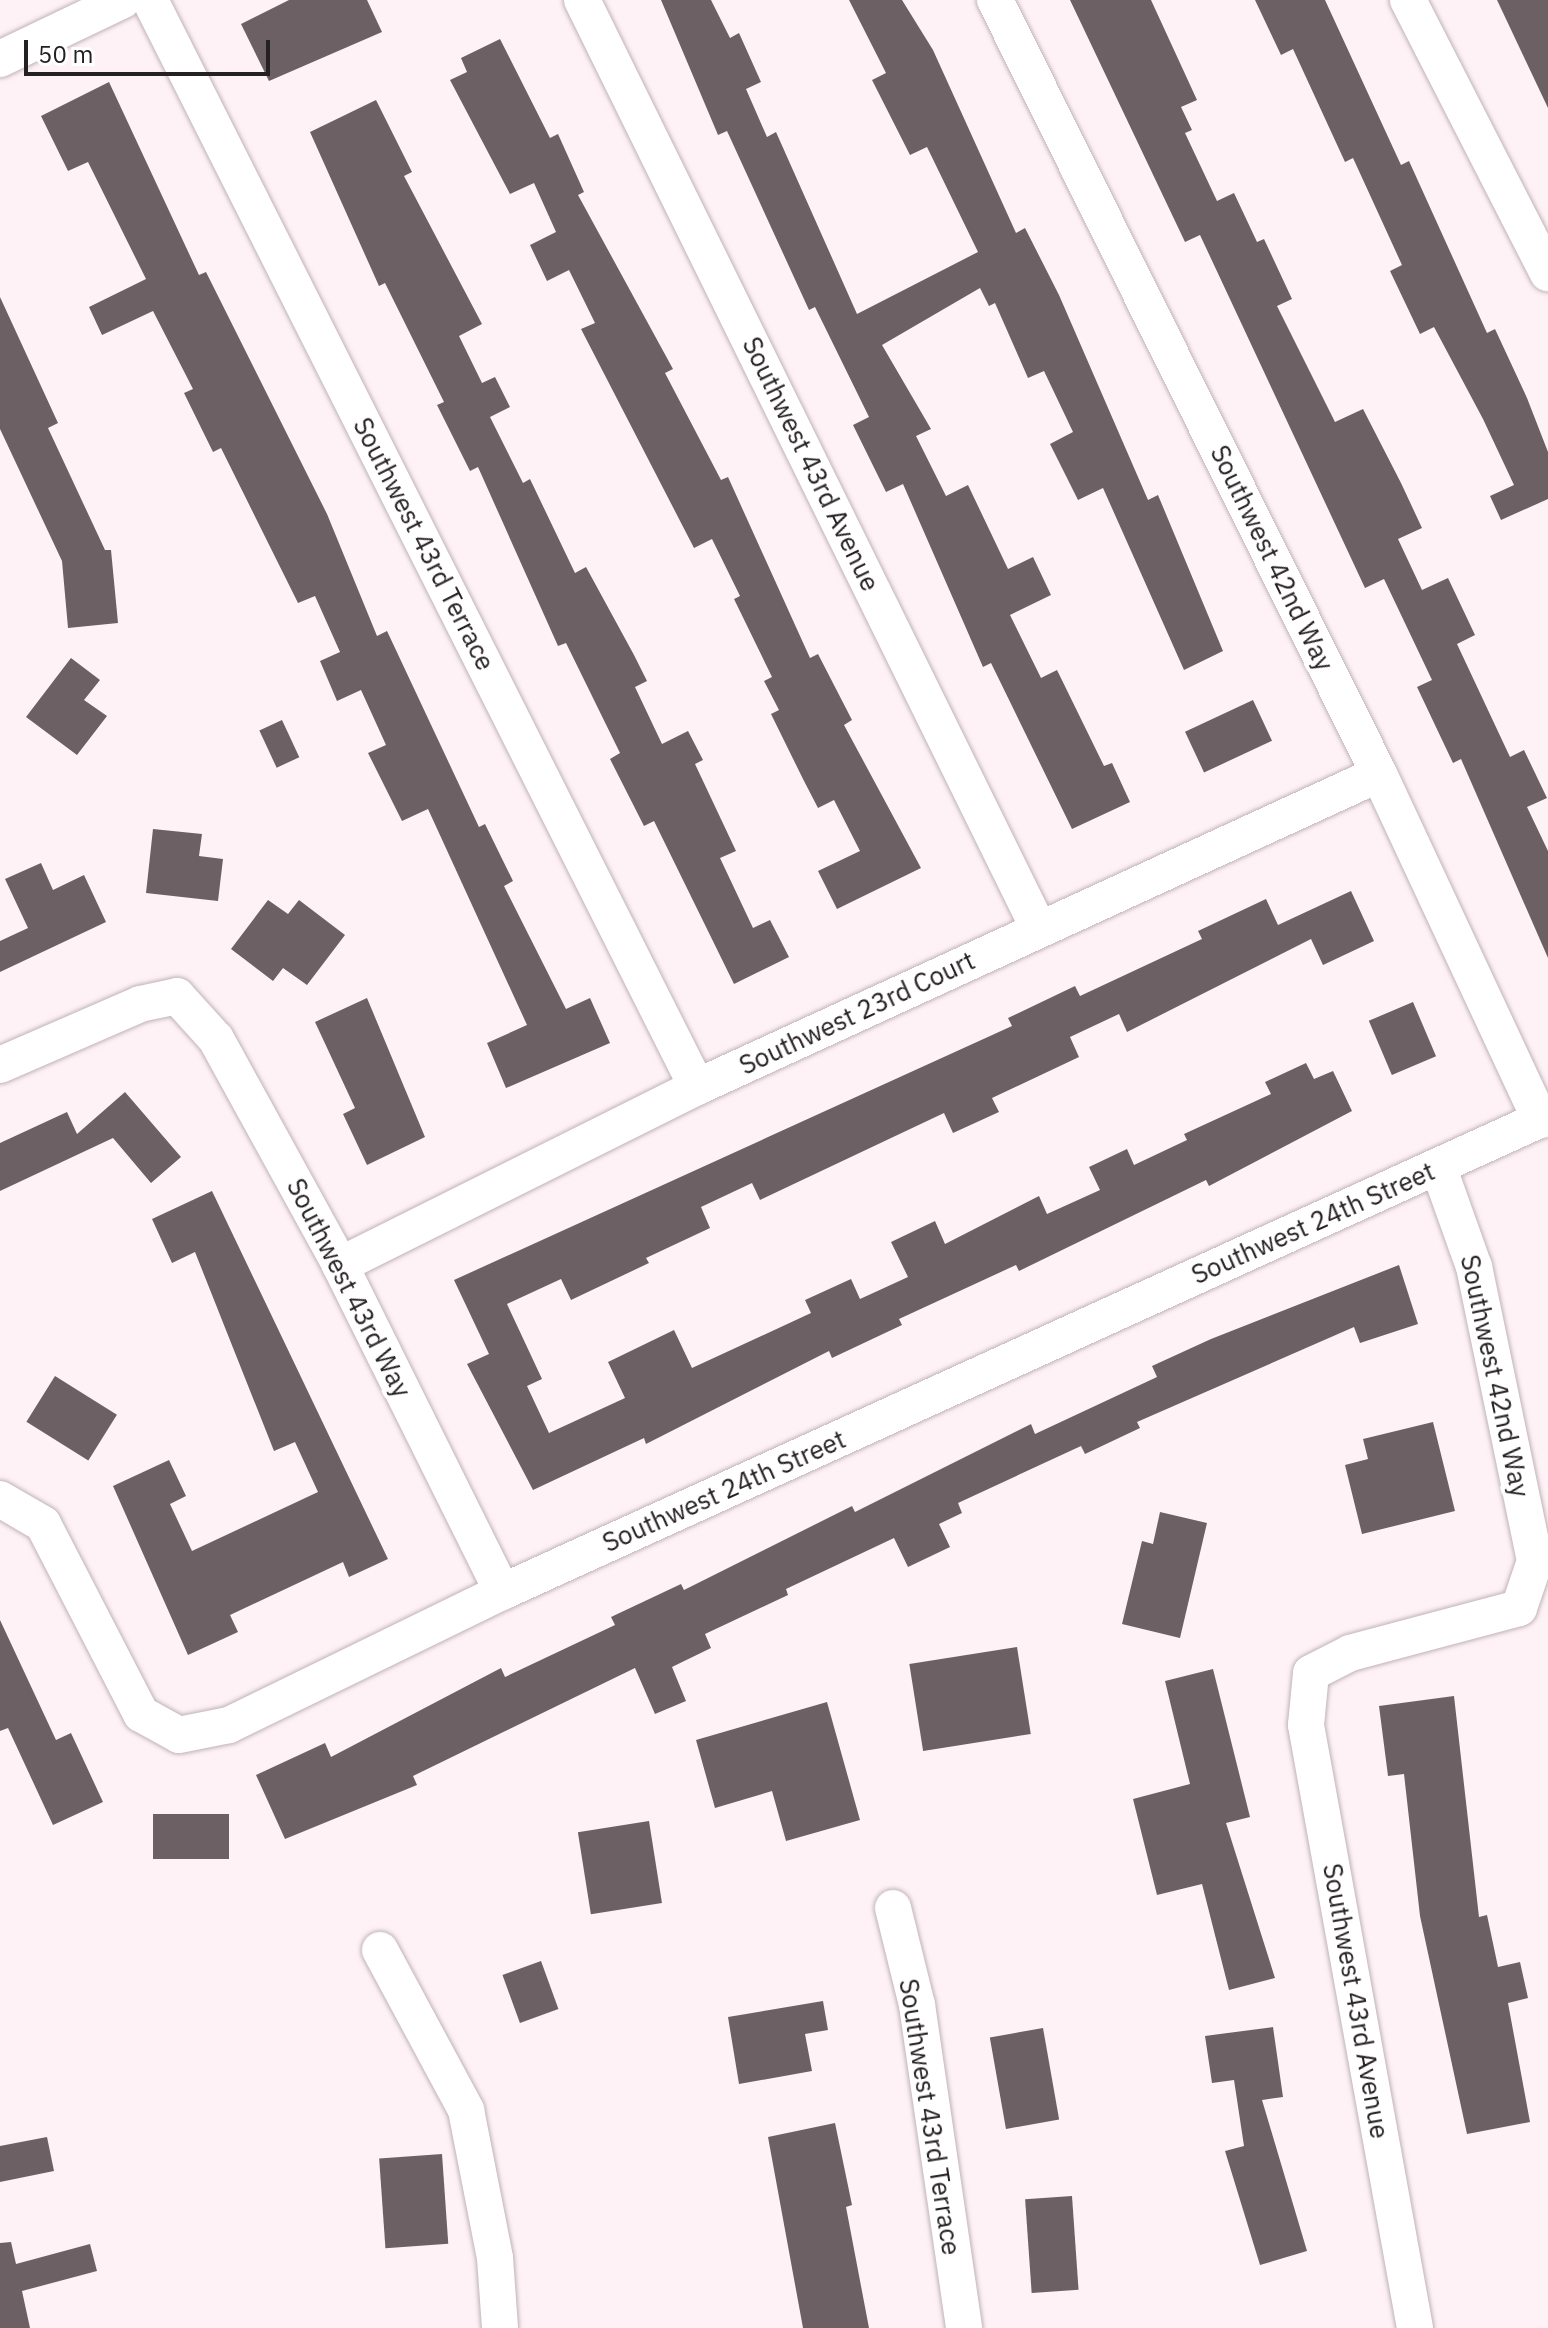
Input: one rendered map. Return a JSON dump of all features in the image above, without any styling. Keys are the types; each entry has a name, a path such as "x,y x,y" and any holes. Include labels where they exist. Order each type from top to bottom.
{"street":[{"path":"0,59 123,0"},
{"name":"Southwest 43rd Terrace","path":"150,0 697,1087"},
{"name":"Southwest 43rd Avenue","path":"582,0 1039,929"},
{"name":"Southwest 42nd Way","path":"995,0 1379,774 1544,1118"},
{"path":"1408,0 1548,273"},
{"name":"Southwest 23rd Court","path":"340,1265 697,1087 1379,774"},
{"name":"Southwest 43rd Way","path":"0,1065 140,1004 177,996 216,1039 340,1265 502,1592"},
{"name":"Southwest 24th Street","path":"0,1499 43,1524 141,1714 179,1735 229,1725 502,1592 1544,1118"},
{"name":"Southwest 42nd Way","path":"1311,1673 1350,1653 1519,1608 1535,1561 1474,1267 1438,1166"},
{"name":"Southwest 43rd Avenue","path":"1311,1673 1306,1725 1415,2328"},
{"name":"Southwest 43rd Terrace","path":"893,1908 917,2005 964,2328"},
{"path":"380,1950 466,2110 495,2258 500,2328"}],"building":[{"path":"289,0 367,0 382,32 269,81 241,24"},
{"path":"661,0 711,0 730,38 739,33 761,82 746,89 767,137 776,132 857,314 978,252 927,147 910,155 872,80 886,73 849,0 902,0 933,50 1016,233 1025,228 1059,295 1148,500 1158,495 1223,651 1184,670 1103,488 1078,500 1050,444 1073,432 1044,371 1028,378 995,303 989,306 980,288 882,345 931,429 916,436 946,496 968,485 1008,569 1033,557 1051,595 1010,615 1041,678 1057,670 1104,766 1112,763 1130,802 1072,829 991,663 983,667 903,484 886,492 853,425 869,417 815,307 809,310 727,131 718,135"},
{"path":"1070,0 1151,0 1197,100 1181,107 1192,130 1185,133 1217,201 1234,193 1257,242 1264,239 1292,299 1277,306 1335,422 1363,409 1401,483 1422,528 1398,539 1422,590 1448,578 1475,635 1457,644 1510,757 1524,750 1547,798 1527,807 1548,851 1548,958 1461,759 1453,763 1417,687 1432,680 1384,579 1365,588 1200,235 1185,242"},
{"path":"1255,0 1325,0 1401,165 1409,161 1487,333 1495,329 1527,398 1548,452 1548,499 1501,520 1490,496 1514,485 1483,419 1434,327 1420,334 1390,271 1402,265 1353,158 1345,162 1293,49 1281,55"},
{"path":"1497,0 1548,0 1548,108"},
{"path":"500,39 550,138 558,134 584,192 578,195 673,369 665,373 721,480 728,477 810,658 818,654 852,720 844,725 921,868 837,909 818,871 860,851 834,800 818,808 803,779 771,714 779,710 764,681 772,677 734,599 740,596 712,539 694,548 581,329 595,323 569,270 547,281 530,245 556,232 534,183 510,194 450,80 467,72 461,58"},
{"path":"109,82 199,275 206,272 327,514 377,636 387,631 479,827 485,824 513,881 504,886 566,1009 590,998 610,1043 506,1088 487,1043 527,1025 428,809 402,821 368,753 386,745 361,690 337,701 320,661 340,652 315,596 298,603 221,448 213,452 184,393 193,389 153,311 102,335 89,307 146,279 88,162 68,171 41,116"},
{"path":"376,100 412,172 404,176 482,324 459,336 482,383 495,377 510,407 490,417 523,483 530,479 575,573 586,567 634,655 647,681 635,687 662,744 688,731 703,760 695,764 736,851 720,858 753,928 770,920 789,957 734,984 654,821 644,826 610,759 620,753 566,643 558,646 478,467 470,471 437,405 444,402 385,283 379,286 310,132"},
{"path":"0,297 58,423 48,428 105,550 111,550 118,623 68,628 62,561 0,429"},
{"path":"71,658 100,680 84,700 107,716 77,755 26,717"},
{"path":"1253,700 1272,741 1204,772 1185,732"},
{"path":"282,720 299,757 277,768 259,731"},
{"path":"153,829 202,834 199,856 223,859 218,901 146,893"},
{"path":"41,863 53,890 84,875 106,922 0,972 0,941 28,928 5,879"},
{"path":"1351,891 1374,941 1323,965 1311,939 1127,1032 1119,1014 1070,1037 1079,1057 992,1098 999,1112 953,1133 944,1113 760,1200 752,1183 701,1207 710,1228 646,1258 649,1263 571,1300 561,1279 507,1304 542,1379 527,1386 549,1433 625,1398 608,1362 674,1330 692,1368 811,1313 805,1300 851,1279 860,1299 908,1277 891,1242 935,1221 945,1244 1039,1196 1047,1214 1100,1190 1089,1167 1127,1149 1134,1165 1187,1140 1184,1134 1271,1094 1265,1082 1306,1063 1314,1079 1333,1071 1352,1111 1209,1186 1206,1180 1019,1271 1016,1265 899,1319 902,1325 832,1358 829,1351 646,1444 644,1438 533,1490 467,1364 489,1354 454,1280 1012,1026 1008,1018 1075,986 1080,996 1202,939 1198,931 1266,899 1278,925"},
{"path":"268,900 288,914 299,900 345,935 307,985 283,968 273,981 231,949"},
{"path":"367,998 425,1137 367,1165 343,1114 355,1108 315,1022"},
{"path":"1413,1002 1436,1056 1392,1075 1369,1021"},
{"path":"125,1092 181,1157 151,1183 113,1138 0,1191 0,1143 67,1112 77,1134"},
{"path":"212,1191 388,1559 349,1577 343,1562 230,1615 238,1632 188,1655 113,1486 169,1460 186,1496 170,1504 192,1551 318,1492 295,1442 274,1451 195,1252 172,1263 152,1219"},
{"path":"1399,1265 1418,1324 1360,1343 1354,1327 1137,1422 1140,1428 1085,1454 1081,1446 958,1503 962,1513 939,1524 950,1547 908,1567 894,1538 786,1589 788,1595 705,1634 711,1648 672,1667 686,1701 655,1714 635,1668 413,1776 417,1785 285,1839 256,1775 325,1743 331,1757 501,1668 505,1677 615,1625 611,1617 681,1584 684,1590 852,1506 855,1512 1031,1424 1035,1434 1157,1377 1152,1366 1211,1339"},
{"path":"55,1376 117,1415 88,1460 26,1422"},
{"path":"1433,1422 1455,1511 1362,1534 1345,1465 1368,1459 1363,1439"},
{"path":"1160,1512 1207,1523 1180,1638 1122,1624 1142,1541 1153,1544"},
{"path":"0,1620 56,1740 71,1733 103,1802 53,1825 8,1728 0,1731"},
{"path":"1017,1647 1031,1734 923,1751 909,1664"},
{"path":"1213,1669 1250,1817 1226,1823 1275,1978 1229,1990 1202,1884 1157,1895 1133,1799 1190,1784 1165,1681"},
{"path":"1454,1696 1479,1917 1487,1915 1498,1967 1520,1962 1528,1998 1508,2003 1530,2122 1467,2134 1420,1916 1404,1774 1388,1776 1379,1706"},
{"path":"827,1702 860,1820 786,1841 772,1791 715,1808 696,1740"},
{"path":"153,1814 229,1814 229,1859 153,1859"},
{"path":"649,1821 662,1903 591,1914 578,1832"},
{"path":"541,1961 558,2009 520,2023 502,1975"},
{"path":"823,2001 828,2030 805,2034 812,2071 739,2084 728,2017"},
{"path":"1273,2027 1283,2097 1262,2100 1307,2251 1260,2265 1225,2151 1244,2146 1234,2080 1212,2083 1205,2036"},
{"path":"1043,2028 1059,2120 1006,2129 990,2037"},
{"path":"835,2123 852,2205 846,2207 869,2328 803,2328 768,2137"},
{"path":"47,2137 54,2171 0,2182 0,2146"},
{"path":"442,2154 448,2244 385,2248 379,2158"},
{"path":"1072,2196 1079,2290 1032,2293 1025,2199"},
{"path":"11,2242 16,2264 90,2244 97,2271 22,2291 30,2328 0,2328 0,2243"}]}
